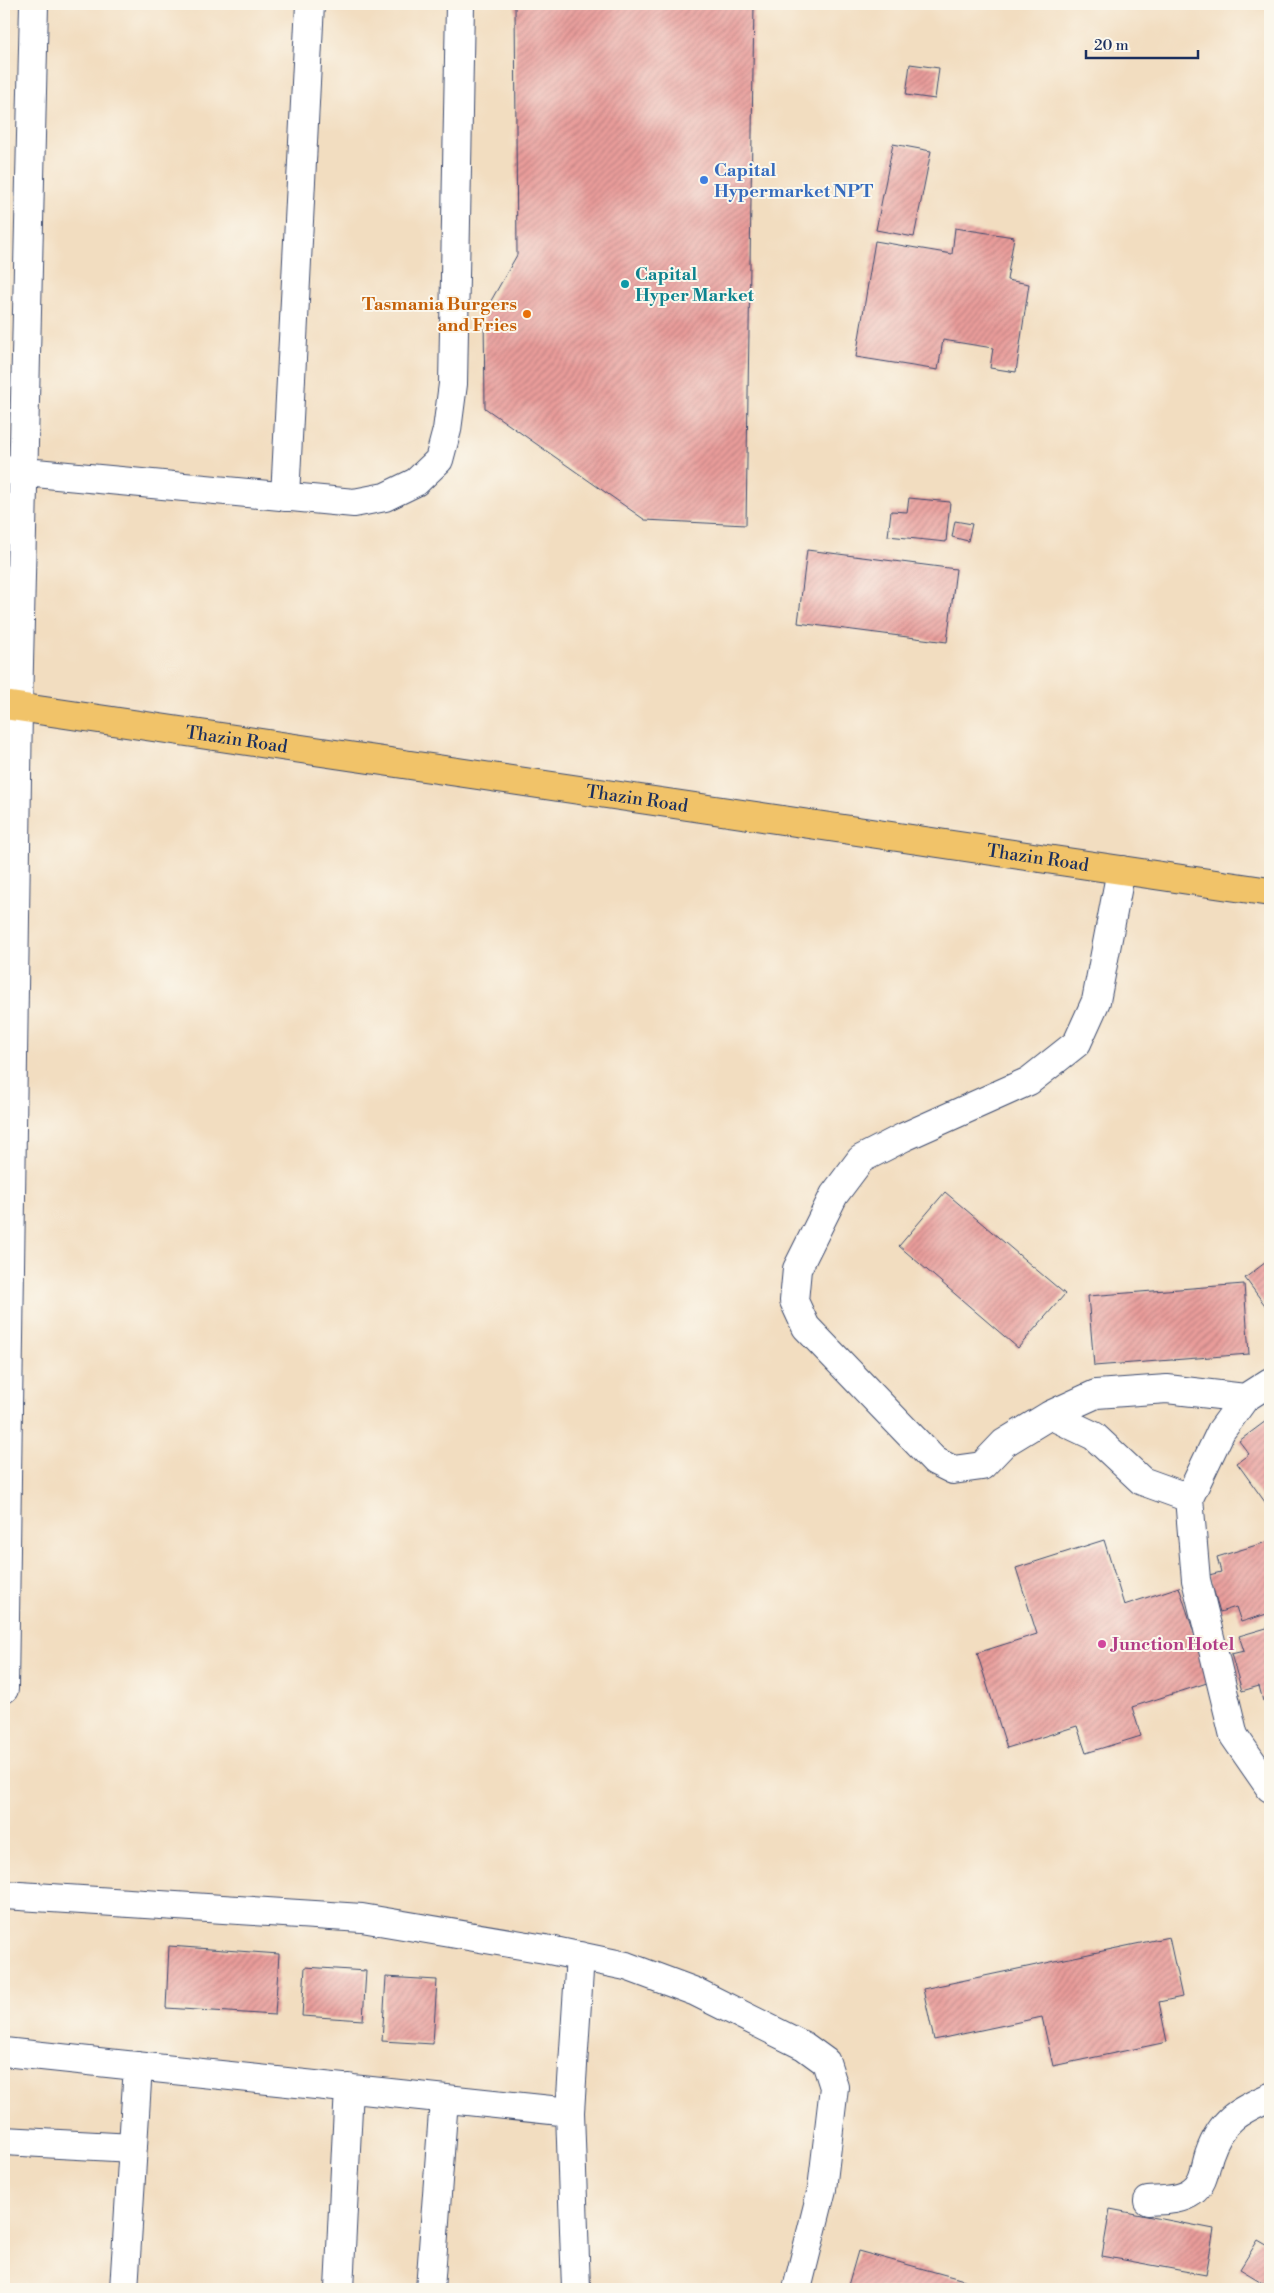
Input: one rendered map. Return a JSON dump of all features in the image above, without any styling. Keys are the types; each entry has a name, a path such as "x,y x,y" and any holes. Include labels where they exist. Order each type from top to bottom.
{"main road":[{"name":"Thazin Road","path":"11,706 1270,892"}],"street":[{"path":"4,1689 14,471 34,4"},
{"path":"285,497 310,4"},
{"path":"14,471 354,503 385,498 416,482 439,460 447,430 453,384 460,4"},
{"path":"1120,870 1096,1001 1077,1043 1029,1081 904,1138 861,1160 834,1195 797,1269 794,1301 806,1327 935,1461 953,1470 982,1466 1004,1443 1050,1415 1096,1394 1167,1390 1245,1398"},
{"path":"1270,1382 1245,1398 1221,1431 1188,1498 1196,1580 1234,1736 1270,1788"},
{"path":"1050,1415 1094,1436 1142,1481 1188,1498"},
{"path":"4,1895 362,1918 580,1956 626,1966 696,1992 804,2046 826,2062 834,2087 823,2180 797,2289"},
{"path":"576,2289 570,2112 580,1956"},
{"path":"4,2052 570,2112"},
{"path":"124,2289 138,2066"},
{"path":"340,2289 349,2088"},
{"path":"1148,2201 1179,2198 1191,2194 1200,2186 1210,2153 1226,2123 1242,2109 1270,2096"},
{"path":"430,2289 444,2098"},
{"path":"4,2141 133,2148"}],"building":[{"name":"Capital Hyper Market","path":"515,4 754,4 746,525 645,520 485,408 484,313 517,255"},
{"path":"910,64 939,68 935,99 906,95"},
{"path":"893,144 931,151 914,237 876,230"},
{"path":"955,228 1014,237 1007,280 1029,284 1016,372 990,368 993,348 943,340 938,370 856,357 875,241 952,254"},
{"path":"909,498 950,502 946,542 888,536 891,511 907,512"},
{"path":"955,521 972,524 968,541 952,537"},
{"path":"807,550 956,569 947,642 798,623"},
{"path":"945,1192 1065,1294 1018,1348 899,1246"},
{"path":"1270,1259 1270,1312 1245,1278"},
{"path":"1244,1284 1249,1354 1094,1366 1088,1296"},
{"path":"1270,1418 1270,1509 1237,1463 1249,1454 1239,1441"},
{"name":"Junction Hotel","path":"1104,1540 1124,1605 1179,1587 1210,1682 1132,1707 1141,1736 1086,1753 1077,1726 1007,1748 977,1653 1037,1634 1016,1568"},
{"path":"1270,1541 1270,1613 1241,1622 1236,1607 1220,1612 1209,1575 1221,1572 1217,1557"},
{"path":"1270,1627 1270,1699 1263,1701 1259,1686 1242,1691 1231,1654 1244,1651 1239,1636"},
{"path":"1169,1937 1182,1997 1159,2002 1167,2042 1053,2066 1042,2017 934,2040 923,1989"},
{"path":"169,1946 279,1954 275,2015 166,2008"},
{"path":"305,1967 366,1971 363,2020 302,2016"},
{"path":"386,1977 437,1980 433,2044 382,2041"},
{"path":"1110,2209 1214,2229 1206,2275 1102,2256"},
{"path":"1258,2240 1270,2247 1270,2287 1240,2269"},
{"path":"858,2251 975,2283 973,2289 847,2289"}],"place":[{"name":"Capital Hypermarket NPT","path":"704,180"},
{"name":"Capital Hyper Market","path":"625,284"},
{"name":"Tasmania Burgers and Fries","path":"527,314"},
{"name":"Junction Hotel","path":"1102,1644"}]}
